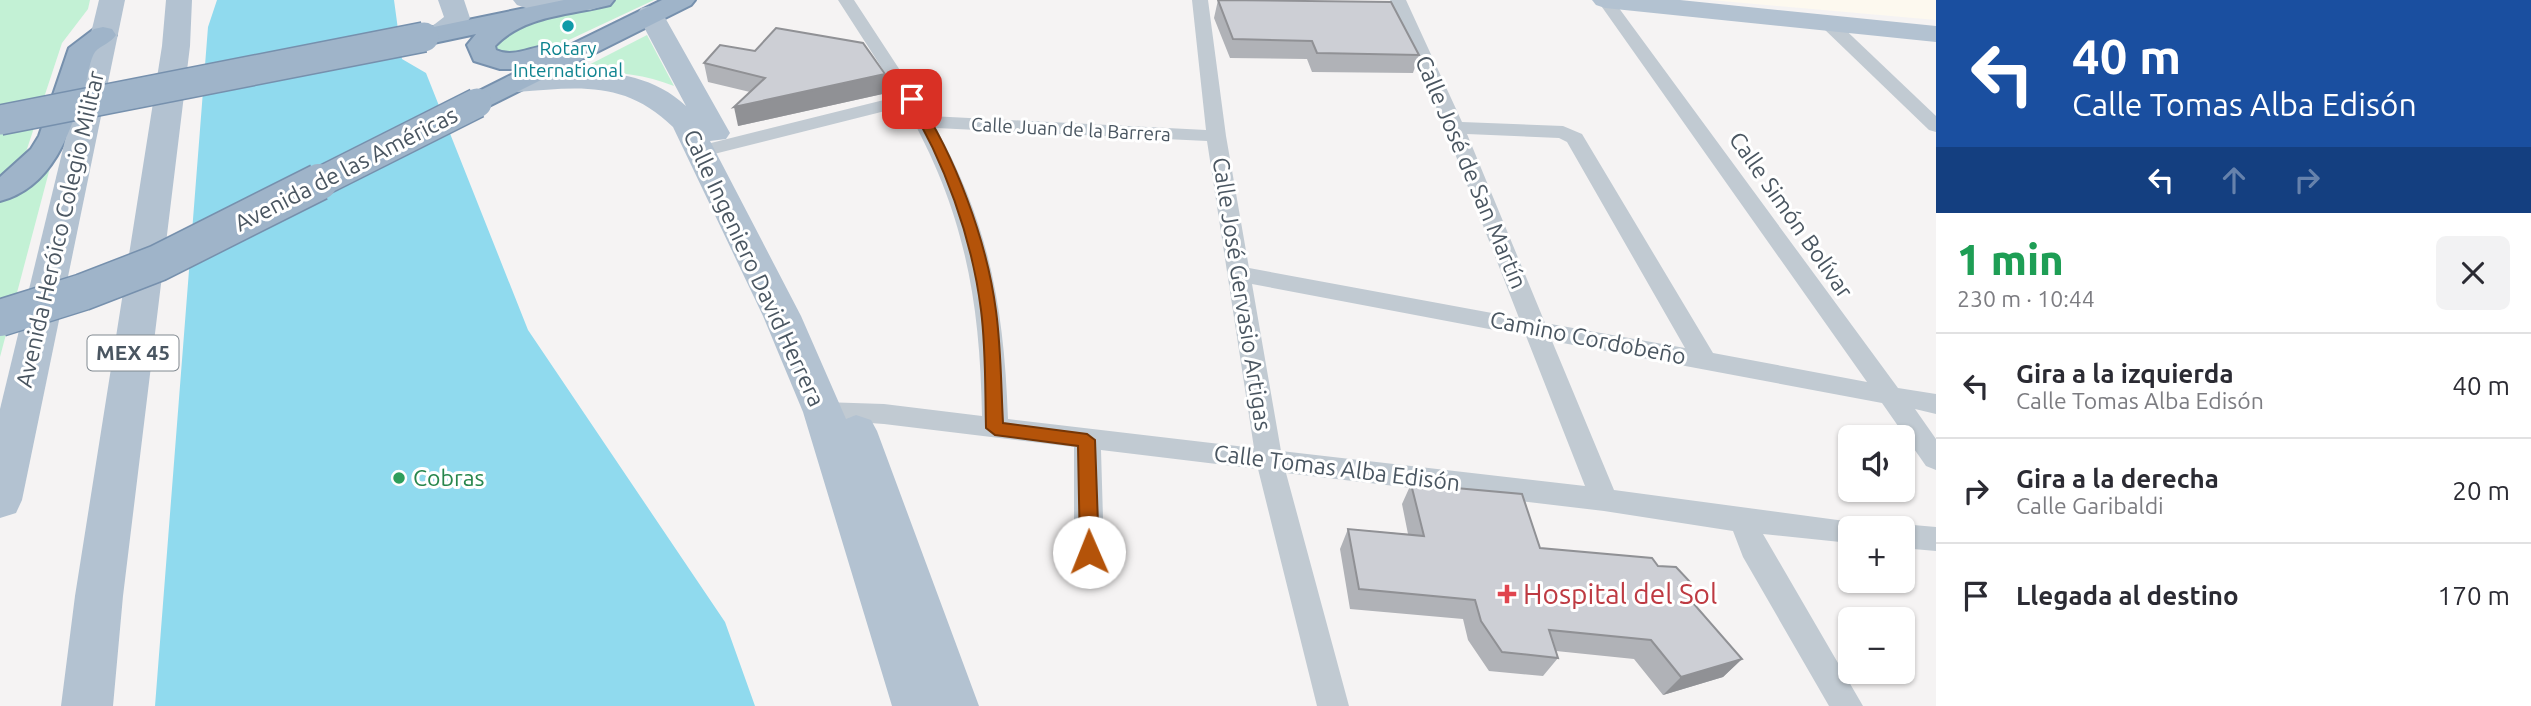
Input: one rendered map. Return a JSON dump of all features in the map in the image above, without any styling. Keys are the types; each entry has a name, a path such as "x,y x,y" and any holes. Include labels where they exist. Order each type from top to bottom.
{"highway":[{"path":"0,120 429,35 522,9 595,1"},
{"name":"Avenida de las Américas","path":"0,318 83,292 158,263 477,103 504,71 585,49 666,7"},
{"path":"504,71 481,51 485,38 522,9"},
{"path":"0,191 21,177 44,154 54,136 83,48 103,36"}],"main road":[{"name":"Avenida Heróico Colegio Militar","path":"0,500 112,0"},
{"name":"MEX 45","path":"87,706 99,596 176,46 179,0"},
{"path":"176,46 197,0"},
{"path":"429,35 455,22 457,18 451,0"},
{"path":"1605,0 1672,4 1936,34"},
{"name":"Calle Ingeniero David Herrera","path":"666,7 704,134 811,319 918,706"},
{"name":"Calle Ingeniero David Herrera","path":"504,71 626,84 665,100 704,134"},
{"name":"Calle Ingeniero David Herrera","path":"836,412 953,706"}],"street":[{"path":"846,0 926,122 962,205 979,261 990,323 995,428"},
{"name":"Calle José Gervasio Artigas","path":"1200,0 1216,136 1269,459 1333,706"},
{"name":"Calle José de San Martín","path":"1398,0 1455,128 1604,500"},
{"name":"Calle Simón Bolívar","path":"1605,0 1936,460"},
{"path":"1828,23 1936,126"},
{"path":"704,134 912,99"},
{"name":"Calle Juan de la Barrera","path":"926,122 1216,136"},
{"path":"1455,128 1563,132 1581,144 1704,360"},
{"name":"Camino Cordobeño","path":"1239,274 1936,404"},
{"name":"Calle Tomas Alba Edisón","path":"836,412 1269,459 1604,500 1744,522 1838,530"},
{"path":"1087,440 1089,552"},
{"path":"1744,522 1753,548 1847,706"},
{"path":"1915,537 1936,539"}],"shaded area":[{"path":"1708,0 1936,0 1936,20 1722,1"}],"green space":[{"path":"0,0 90,0 88,9 62,43 26,152 51,164 0,357"},
{"path":"615,0 654,0 539,54 497,54 491,42 520,23"},
{"path":"647,35 674,86 625,74 575,72"}],"water":[{"name":"Cobras","path":"217,0 394,0 402,59 426,73 528,330 725,622 755,706 155,706 208,27"}],"building":[{"path":"1218,0 1391,2 1419,55 1317,53 1312,41 1233,39"},
{"path":"776,28 863,43 885,74 734,107 765,78 704,63 720,45 755,51"},
{"name":"Hospital del Sol","path":"1411,484 1522,494 1540,548 1652,558 1658,566 1676,567 1691,583 1679,587 1742,659 1681,677 1651,640 1549,630 1558,658 1502,652 1481,621 1475,600 1359,589 1348,529 1424,536"}],"place":[{"name":"Rotary International","path":"568,26"},
{"name":"Cobras","path":"399,478"},
{"name":"Hospital del Sol","path":"1507,594"}],"route":[{"path":"912,99 926,122 962,205 979,261 989,310 995,428 1087,440 1089,552"}]}
